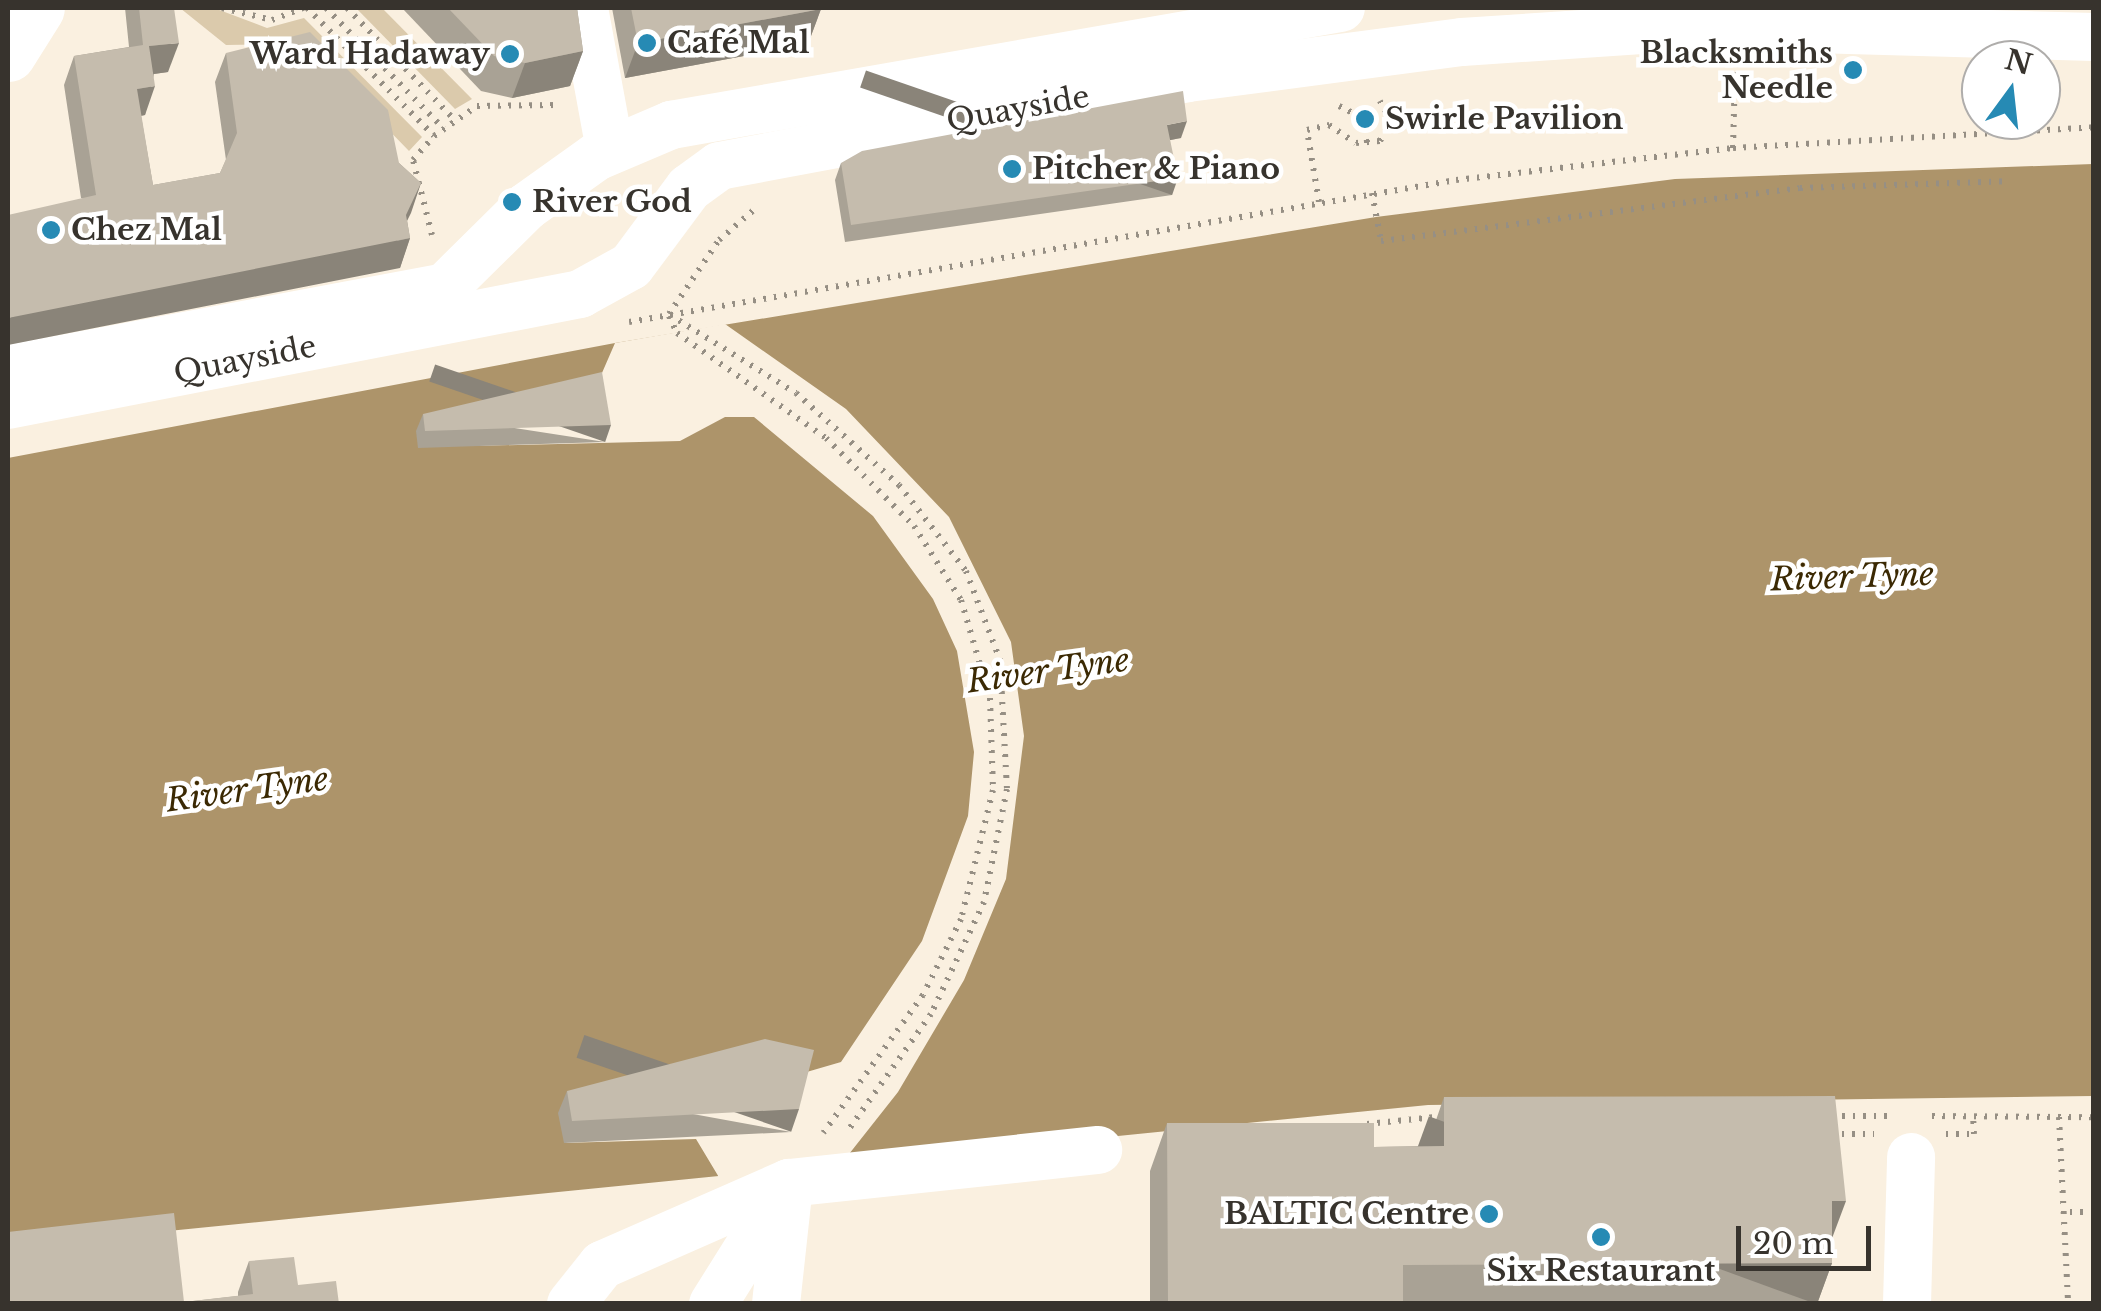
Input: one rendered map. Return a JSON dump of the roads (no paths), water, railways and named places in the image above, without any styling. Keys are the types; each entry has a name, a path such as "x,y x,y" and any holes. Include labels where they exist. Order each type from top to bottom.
{"street":[{"path":"584,8 610,150"},
{"name":"Quayside","path":"8,369 445,287 526,206 610,150 707,116 1341,8"},
{"name":"Quayside","path":"8,405 580,294 630,266 702,176 742,160 1350,54 1704,26 2094,37"},
{"path":"1907,1304 1911,1131"},
{"path":"571,1304 602,1266 790,1178 1098,1150"},
{"path":"712,1304 790,1178"},
{"path":"776,1304 790,1178"}],"water":[{"name":"River Tyne","path":"2093,164 2093,1096 1428,1105 8,1247 8,458 615,343 1376,217 1675,179"}],"place":[{"name":"Café Mal","path":"647,43"},
{"name":"Ward Hadaway","path":"510,54"},
{"name":"Blacksmiths Needle","path":"1853,70"},
{"name":"Swirle Pavilion","path":"1365,119"},
{"name":"Pitcher & Piano","path":"1012,169"},
{"name":"River God","path":"512,202"},
{"name":"Chez Mal","path":"51,230"},
{"name":"BALTIC Centre","path":"1489,1214"},
{"name":"Six Restaurant","path":"1601,1237"}]}
